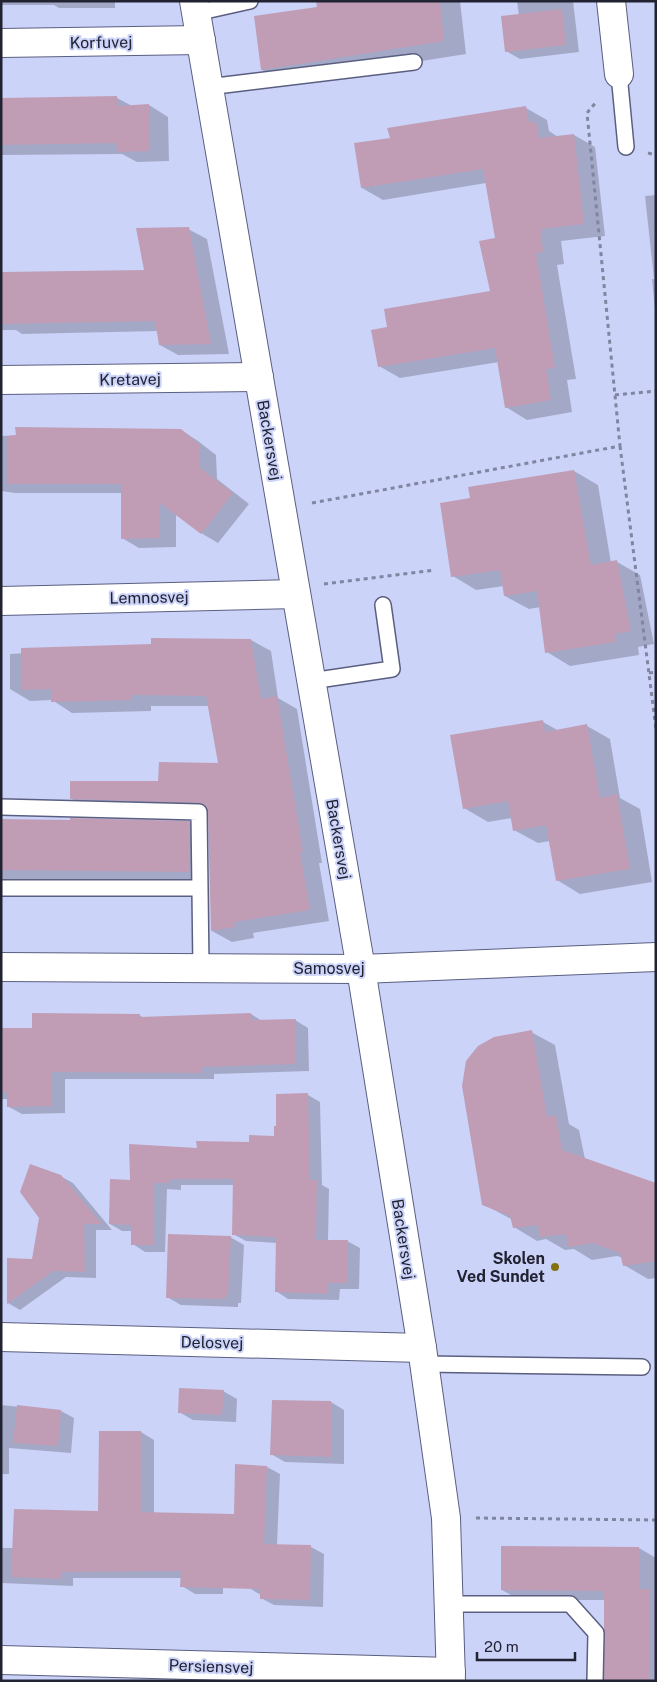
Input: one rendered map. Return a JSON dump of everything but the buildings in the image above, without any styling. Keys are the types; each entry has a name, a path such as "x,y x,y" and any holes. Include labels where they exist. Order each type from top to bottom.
{"street":[{"path":"612,1 619,74"},
{"name":"Backersvej","path":"195,7 361,969 423,1356 446,1518 450,1676"},
{"name":"Korfuvej","path":"1,43 200,40"},
{"name":"Kretavej","path":"1,380 259,377"},
{"name":"Lemnosvej","path":"1,601 296,591"},
{"name":"Samosvej","path":"1,967 361,969 656,957"},
{"name":"Delosvej","path":"1,1337 423,1356"},
{"name":"Persiensvej","path":"1,1660 33,1671 450,1676"}],"lane":[{"path":"195,7 250,1"},
{"path":"208,87 414,62"},
{"path":"619,74 626,147"},
{"path":"311,681 392,669 383,605"},
{"path":"1,807 199,812 201,968"},
{"path":"1,888 200,888"},
{"path":"423,1356 642,1367"},
{"path":"448,1604 570,1604 596,1633 595,1681"}],"path":[{"path":"619,74 586,113 620,446 656,729"},
{"path":"615,395 656,391"},
{"path":"282,509 620,446"},
{"path":"296,591 435,570"},
{"path":"649,673 656,672"},
{"path":"446,1518 656,1520"}],"place":[{"name":"Skolen Ved Sundet","path":"555,1267"}]}
